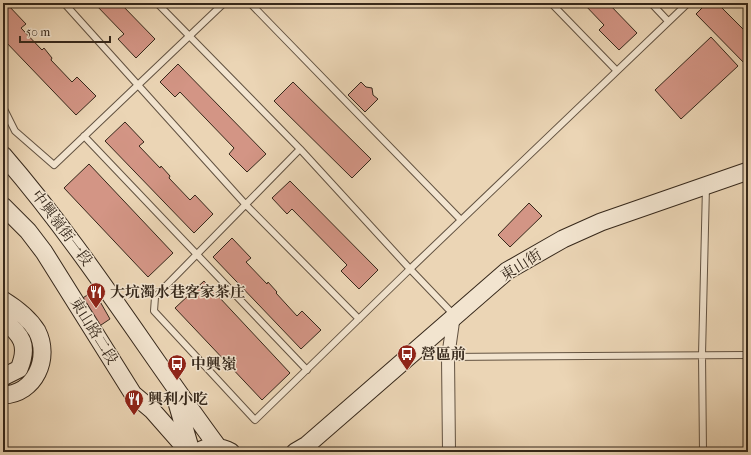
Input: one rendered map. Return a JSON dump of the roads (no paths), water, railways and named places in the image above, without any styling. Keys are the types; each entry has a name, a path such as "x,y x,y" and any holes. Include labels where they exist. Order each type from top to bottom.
{"main road":[{"name":"中興嶺街一段","path":"3,155 34,190 72,239 171,384 225,449"},
{"name":"東山街","path":"296,452 507,270 564,239 601,222 748,171"},
{"name":"東山路二段","path":"3,206 28,231 44,252 133,394 152,410 190,452"},
{"path":"3,300 26,317 37,331 42,346 42,359 38,372 30,383 20,391 3,395"},
{"path":"3,320 14,329 23,342 24,357 19,369 3,377"},
{"name":"中興嶺街一段","path":"171,384 190,452"},
{"name":"東山街","path":"309,452 332,422"},
{"path":"198,452 210,447 225,449"}],"street":[{"path":"449,452 448,357 454,315"}],"lane":[{"path":"64,3 137,86 246,205 359,319"},
{"path":"157,3 300,149 454,315"},
{"path":"3,107 15,131 54,165 224,3"},
{"path":"250,3 461,220"},
{"path":"551,3 617,71"},
{"path":"651,3 668,22"},
{"path":"300,149 155,297 154,311 256,420 410,269 688,3"},
{"path":"84,136 307,370"},
{"path":"703,452 702,355 706,185"},
{"path":"448,357 748,355"}],"place":[{"name":"大坑濁水巷客家茶庄","path":"96,309"},
{"name":"營區前","path":"407,371"},
{"name":"中興嶺","path":"177,381"},
{"name":"興利小吃","path":"134,416"}]}
